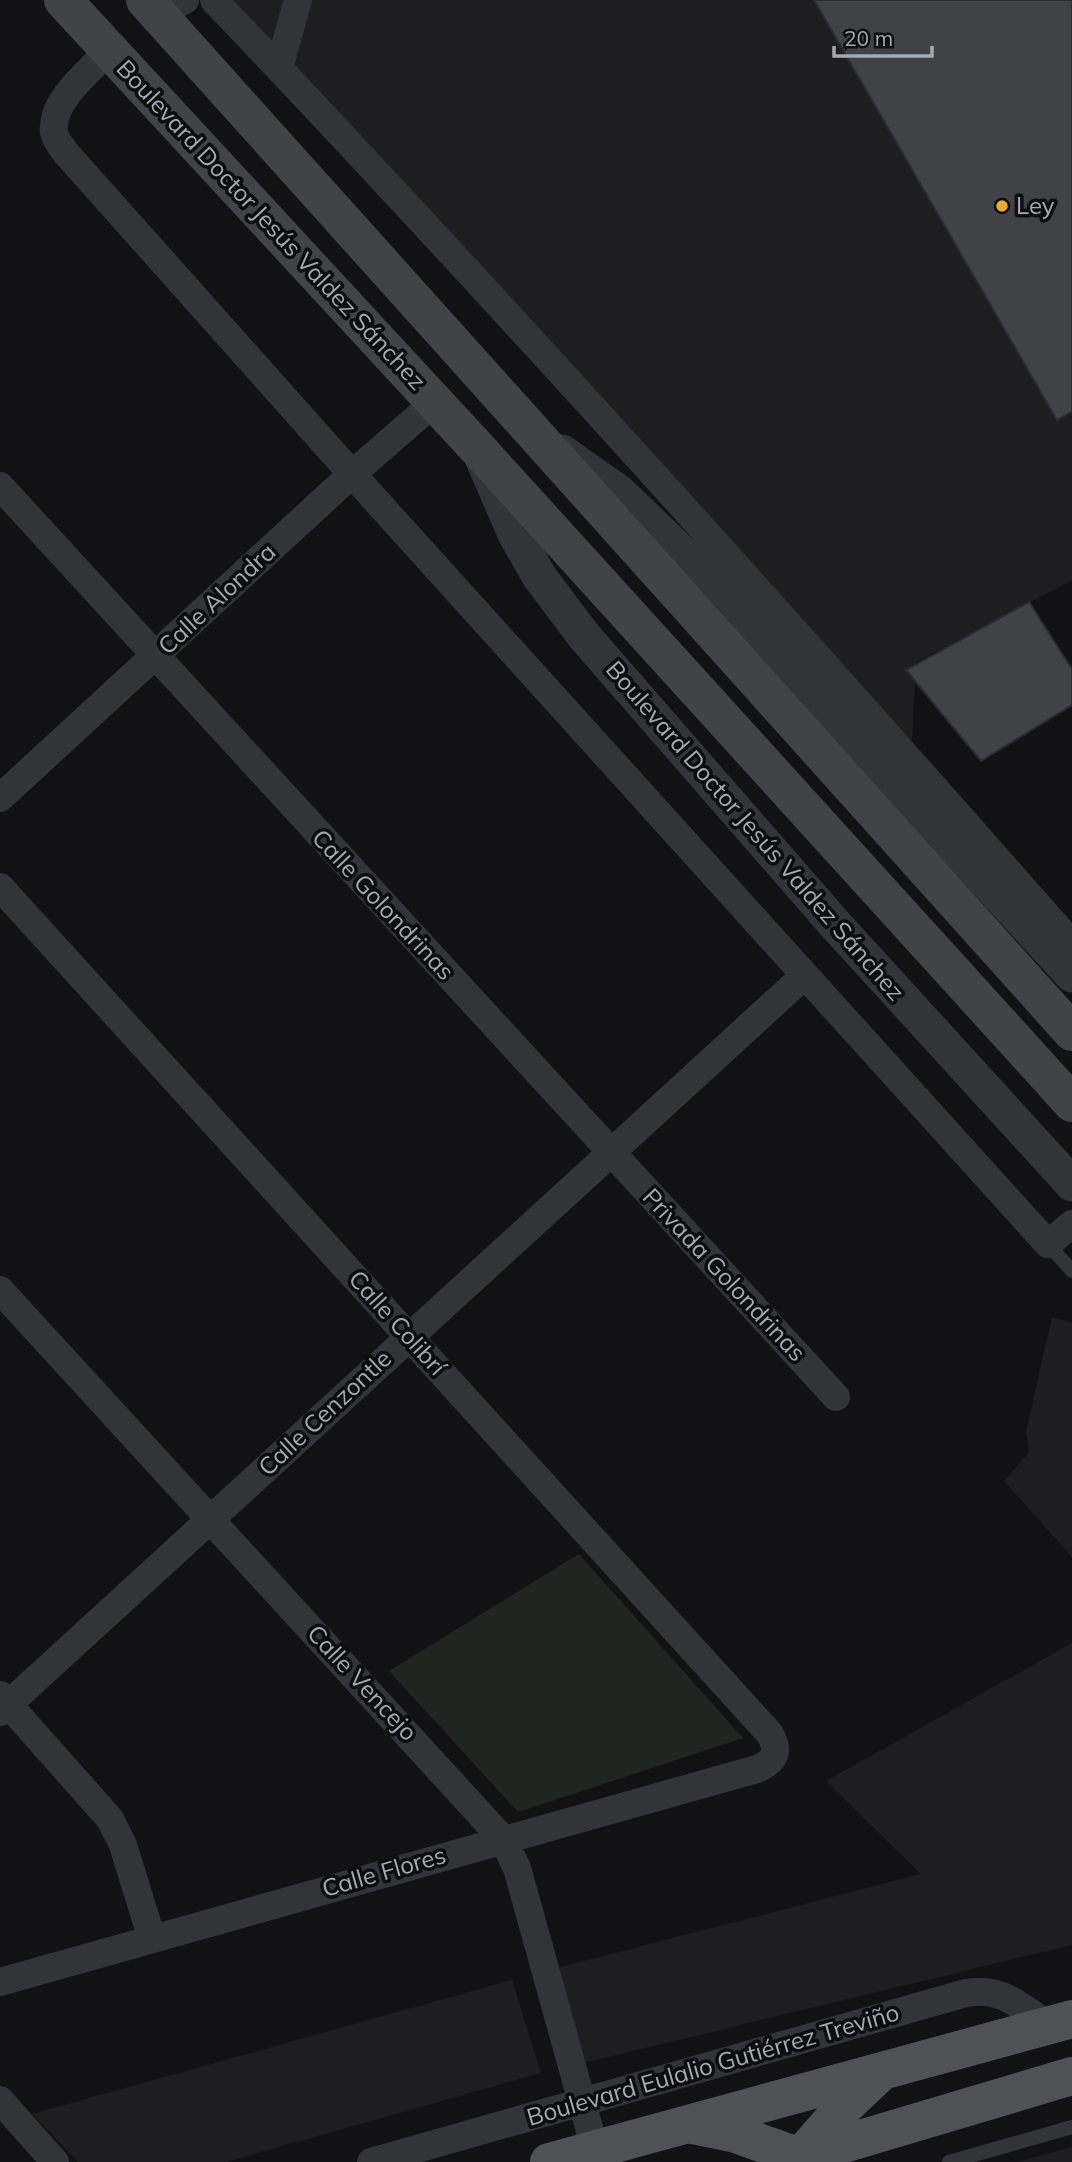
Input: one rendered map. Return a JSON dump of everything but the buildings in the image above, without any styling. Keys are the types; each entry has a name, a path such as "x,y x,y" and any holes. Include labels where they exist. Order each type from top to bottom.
{"main road":[{"name":"Boulevard Doctor Jesús Valdez Sánchez","path":"63,0 479,450 1072,1103"},
{"path":"162,5 541,439 1072,1032"},
{"name":"Boulevard Eulalio Gutiérrez Treviño","path":"549,2162 1060,2022"},
{"path":"797,2161 842,2109 883,2070"},
{"path":"687,2124 736,2134 797,2161 1072,2076"}],"street":[{"path":"214,0 595,408 1063,918 1072,944"},
{"path":"279,68 298,0"},
{"path":"109,50 61,104 54,117 54,135 65,152 352,474 1048,1244 1072,1224"},
{"name":"Calle Alondra","path":"0,798 352,474 435,402"},
{"path":"541,439 584,466 651,520 1072,975"},
{"name":"Boulevard Doctor Jesús Valdez Sánchez","path":"479,450 515,534 539,576 584,636 824,912 1072,1184"},
{"path":"0,486 155,656"},
{"name":"Calle Golondrinas","path":"155,656 611,1153"},
{"name":"Calle Colibrí","path":"0,887 770,1734 777,1746 775,1756 768,1764"},
{"name":"Calle Cenzontle","path":"3,1704 806,975"},
{"name":"Privada Golondrinas","path":"611,1153 836,1397"},
{"name":"Calle Vencejo","path":"0,1290 502,1838 517,1868 595,2149"},
{"path":"3,1704 110,1819 130,1862 152,1938"},
{"name":"Calle Flores","path":"0,1982 768,1764"},
{"name":"Boulevard Eulalio Gutiérrez Treviño","path":"371,2162 980,1990 993,1991 1060,2022"},
{"path":"0,2100 55,2162"}],"lane":[{"path":"1048,1244 1072,1271"},
{"path":"949,2162 1072,2127"}],"shaded area":[{"path":"229,0 1072,0 1072,580 916,662 912,742"},
{"path":"1052,1317 1072,1323 1072,1557 1004,1481 1029,1452 1026,1432"},
{"path":"579,1554 743,1738 518,1812 389,1671"},
{"path":"1072,1643 1072,1945 579,2064 557,1968 921,1874 826,1781"},
{"path":"512,1980 541,2073 226,2162 78,2162 32,2114"},
{"path":"1072,2147 1072,2162 1017,2162"}],"place":[{"name":"Ley","path":"1002,206"}]}
